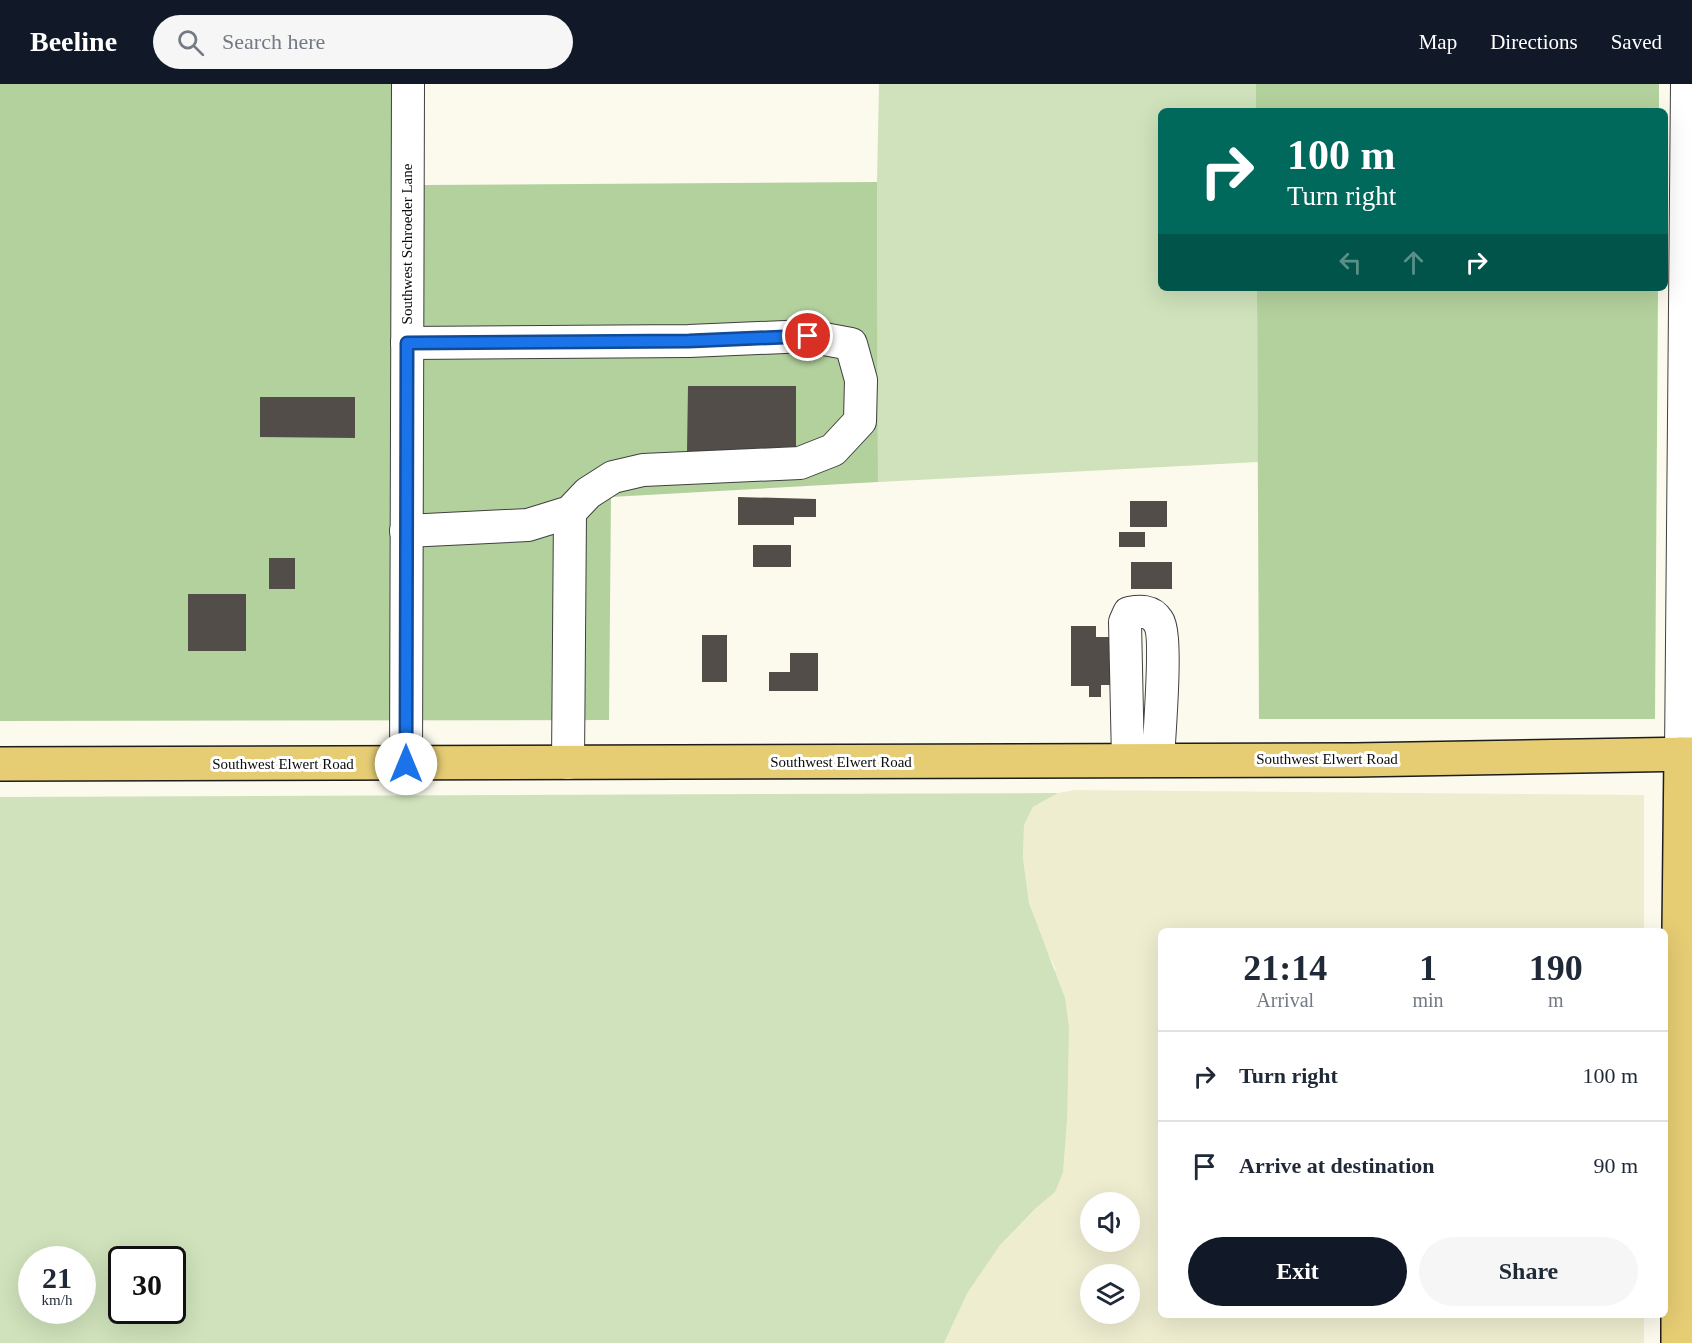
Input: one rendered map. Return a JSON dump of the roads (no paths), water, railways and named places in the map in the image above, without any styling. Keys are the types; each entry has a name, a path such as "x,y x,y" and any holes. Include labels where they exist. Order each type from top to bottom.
{"main road":[{"name":"Southwest Elwert Road","path":"0,764 1355,760 1687,754"},
{"path":"1678,1343 1678,1019 1687,754"},
{"path":"1678,1019 1692,954"}],"street":[{"name":"Southwest Schroeder Lane","path":"406,764 408,84"},
{"path":"1687,84 1687,754"},
{"path":"406,531 528,525 570,512 588,493 613,477 643,470 800,463 833,450 860,421 861,380 851,344 808,336 689,341 407,343"},
{"path":"568,763 570,512"}]}
